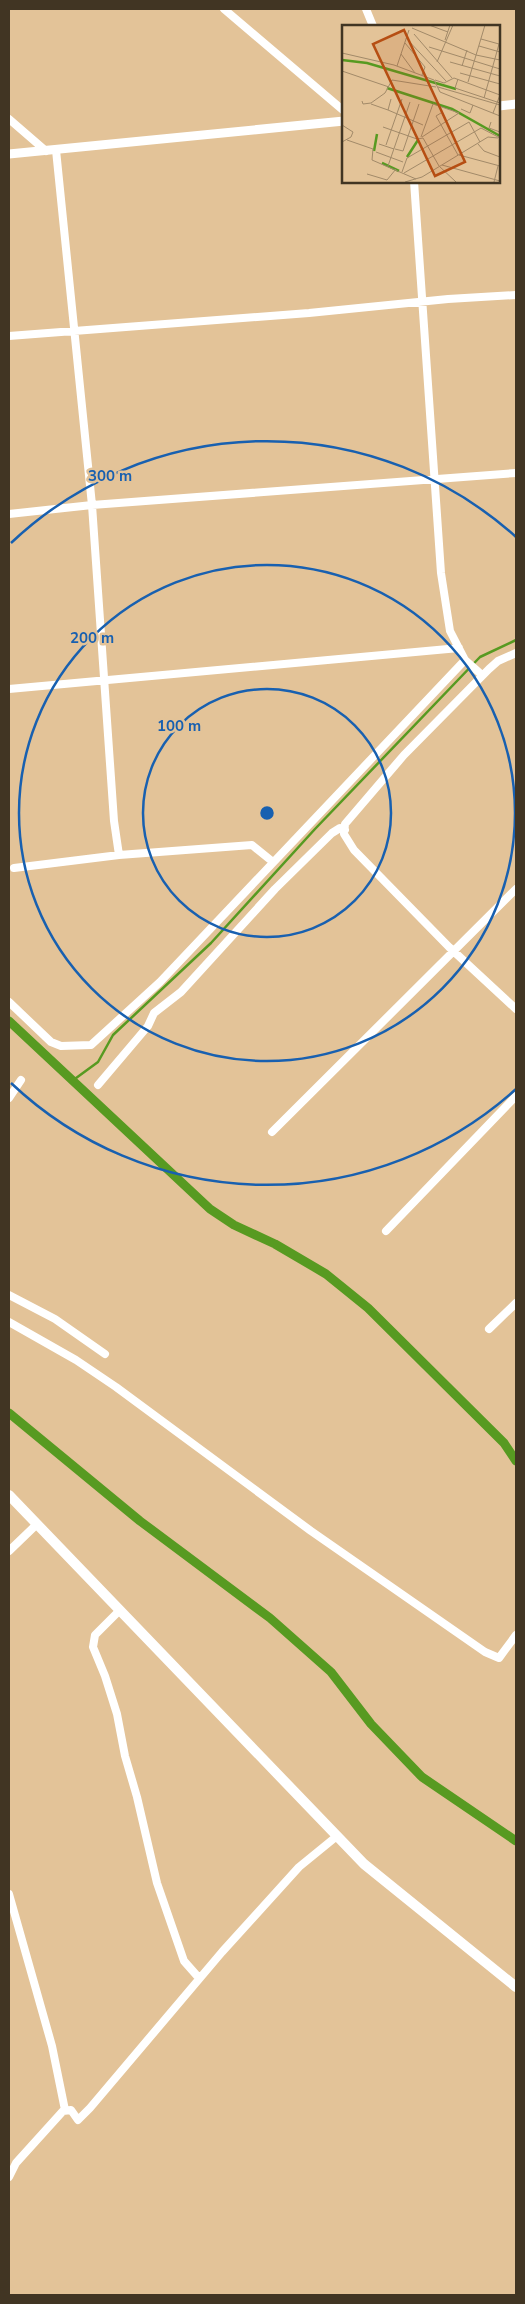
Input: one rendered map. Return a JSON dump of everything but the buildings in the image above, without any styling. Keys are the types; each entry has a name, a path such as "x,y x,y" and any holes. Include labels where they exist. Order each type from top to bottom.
{"main road":[{"path":"9,1495 364,1864 516,1987"}],"street":[{"path":"224,9 342,109"},
{"path":"366,9 373,25"},
{"path":"500,106 516,104"},
{"path":"9,119 46,151"},
{"path":"9,154 342,122"},
{"path":"56,150 92,505 106,681 114,820 119,855"},
{"path":"414,182 441,573 450,631 466,661 481,673"},
{"path":"9,336 309,313 422,301 516,295"},
{"path":"9,514 92,505 516,473"},
{"path":"9,690 458,648"},
{"path":"516,653 498,661 481,673 371,792 345,824 344,834 354,850 454,952 516,1009"},
{"path":"9,1002 51,1042 61,1046 91,1044 160,982 466,661"},
{"path":"98,1085 148,1026 154,1013 181,992 275,889 332,833 340,828 345,830"},
{"path":"14,868 119,855 252,845 273,862"},
{"path":"272,1132 516,889"},
{"path":"9,1098 21,1080"},
{"path":"386,1231 516,1096"},
{"path":"9,1295 56,1319 105,1354"},
{"path":"489,1329 516,1303"},
{"path":"9,1322 76,1360 108,1381 311,1531 485,1652 499,1658 516,1635"},
{"path":"9,1551 37,1524"},
{"path":"120,1610 95,1635 93,1648 105,1676 117,1714 125,1756 137,1797 157,1883 184,1961 199,1978"},
{"path":"9,2177 16,2163 65,2110 71,2110 78,2120 90,2108 199,1978 299,1867 337,1836"},
{"path":"9,1894 52,2046 65,2110"},
{"path":"9,2158 16,2163"}],"waterway":[{"path":"72,1081 98,1062 113,1035 211,943 315,829 480,657 516,640"},
{"path":"9,1021 210,1209 234,1225 275,1244 326,1274 368,1308 504,1443 516,1461"},
{"path":"9,1413 140,1521 270,1618 331,1672 371,1724 422,1777 516,1841"}]}
